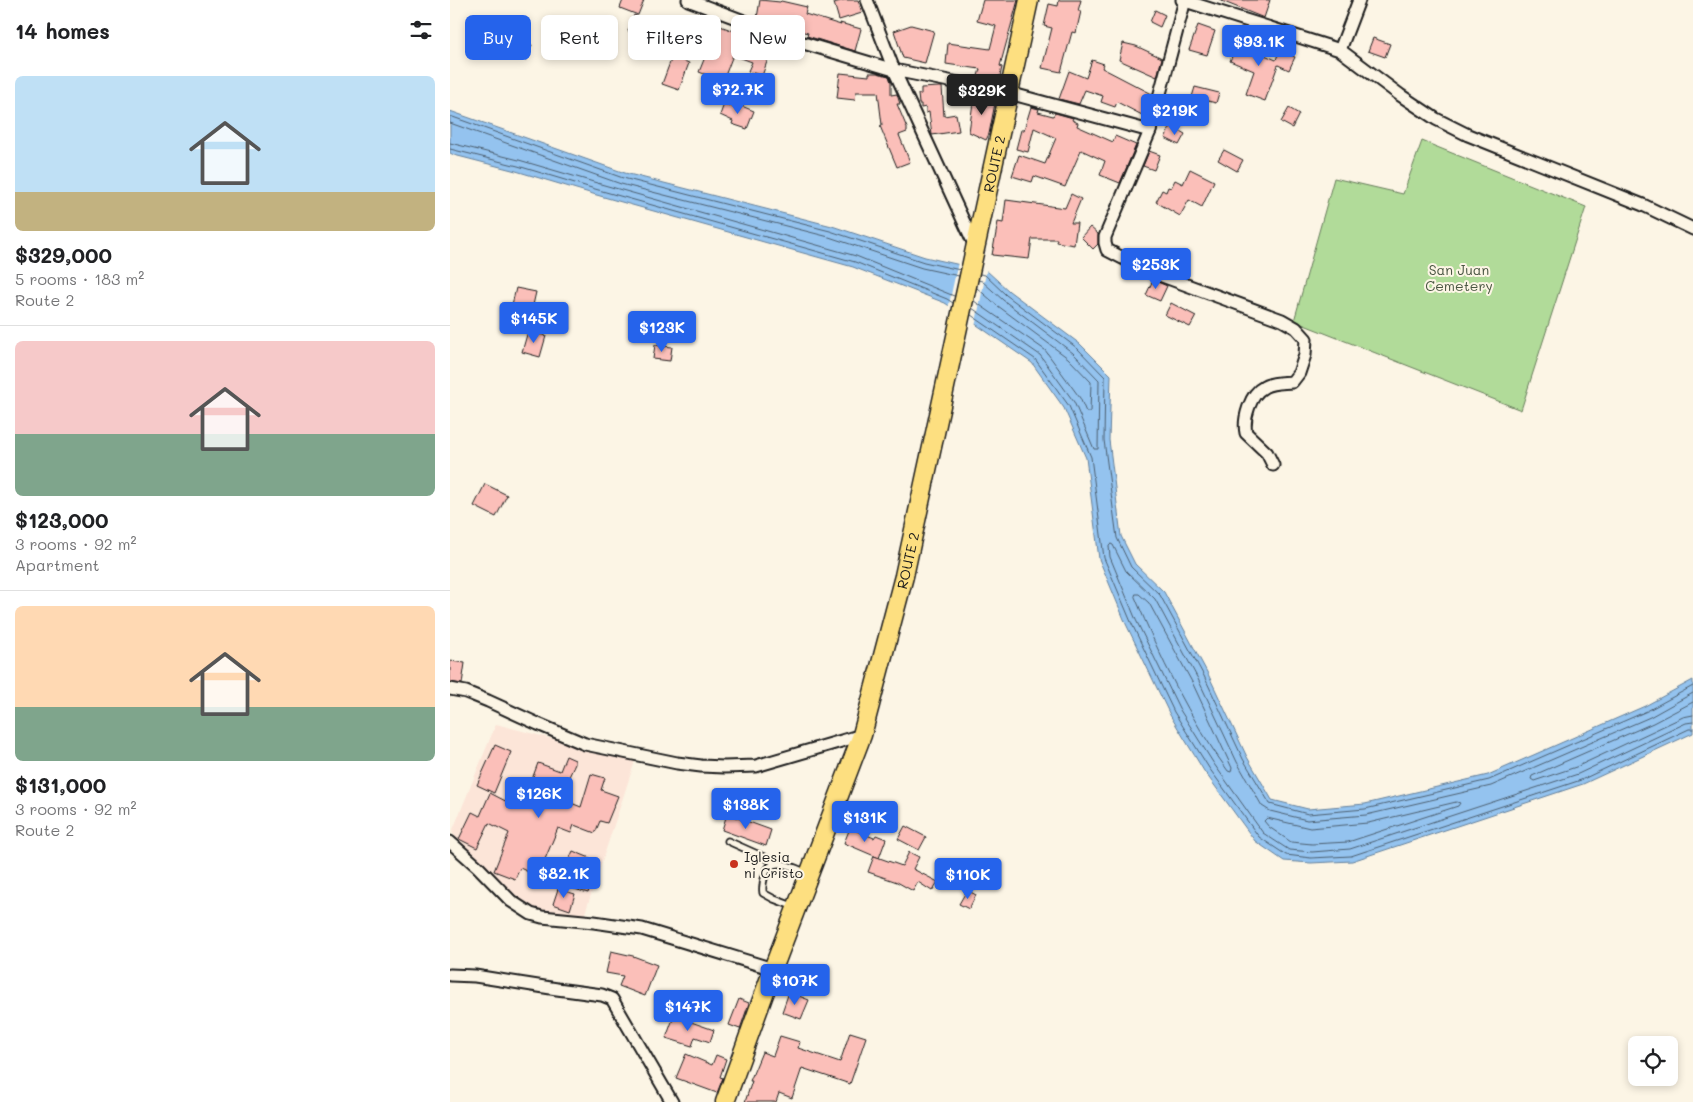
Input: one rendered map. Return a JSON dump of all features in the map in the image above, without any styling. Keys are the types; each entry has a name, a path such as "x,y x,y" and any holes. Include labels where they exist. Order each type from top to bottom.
{"highway":[{"name":"ROUTE 2","path":"725,1102 773,969 862,735 904,576 1029,0"}],"street":[{"path":"688,0 800,42 894,70 1009,93 1150,131"},
{"path":"867,0 894,70 974,254"},
{"path":"1273,465 1267,453 1246,433 1249,407 1256,394 1263,387 1292,382 1300,374 1306,345 1306,339 1302,332 1282,320 1146,270 1107,250 1106,246 1105,237 1150,131 1184,0 1340,50 1400,95 1436,119 1468,135 1643,205 1693,229"},
{"path":"1340,50 1358,0"},
{"path":"450,689 466,692 511,710 585,744 693,765 724,767 756,766 862,735"},
{"path":"450,843 478,867 511,901 531,914 642,929 773,969"},
{"path":"450,975 475,976 612,998 672,1102"}],"lane":[{"path":"728,841 777,863 810,874"},
{"path":"777,863 767,868 762,885 763,892 774,899 797,908"}],"shaded area":[{"path":"496,724 635,761 584,916 530,910 465,852 452,832"}],"green space":[{"name":"San Juan Cemetery","path":"1422,141 1586,207 1521,410 1294,321 1334,178 1403,194"}],"water":[{"path":"450,111 625,173 832,226 925,257 987,271 1009,291 1080,344 1111,375 1109,440 1121,536 1135,564 1164,592 1208,674 1247,757 1272,800 1308,809 1365,804 1488,775 1645,706 1693,680 1693,733 1583,784 1352,861 1311,863 1284,861 1255,841 1204,771 1170,715 1126,624 1099,559 1086,458 1064,408 1032,363 945,303 853,267 454,155 450,153"}],"pier":[{"path":"958,262 987,268 975,327 948,309"}],"building":[{"path":"623,0 644,0 638,15 620,8"},
{"path":"760,0 781,1 807,7 805,14 861,29 855,51 807,36 808,33 805,32 805,15 758,15"},
{"path":"844,0 858,0 862,13 839,20 834,3"},
{"path":"983,0 1018,0 1000,66 1002,67 999,81 978,76 980,69 946,64 948,43 990,49 996,26 977,21"},
{"path":"1059,0 1081,0 1078,11 1081,11 1076,33 1072,32 1061,72 1042,68 1052,28 1044,26 1049,4 1058,6"},
{"path":"1219,0 1270,0 1264,18"},
{"path":"1155,10 1165,15 1160,27 1150,22"},
{"path":"911,25 934,31 925,63 903,58 894,31"},
{"path":"1198,25 1215,31 1207,55 1189,50"},
{"path":"721,26 731,30 731,60 723,81 699,72 704,60 721,60"},
{"path":"1240,38 1260,46 1258,52 1276,60 1279,51 1295,57 1289,70 1278,65 1265,101 1246,94 1254,71 1230,61"},
{"path":"1373,38 1390,44 1385,57 1368,51"},
{"path":"1123,43 1136,46 1162,58 1157,77 1119,60"},
{"path":"671,60 680,60 689,63 679,90 662,84"},
{"path":"747,60 768,60 762,76 748,71 752,62"},
{"path":"1092,60 1104,64 1102,68 1152,94 1149,107 1144,116 1117,102 1115,107 1101,102 1103,96 1085,90 1079,104 1059,99 1069,71 1086,78"},
{"path":"840,73 869,76 869,73 877,73 889,76 891,95 897,94 900,104 897,104 907,128 907,132 899,135 910,162 897,167 880,126 882,125 878,92 856,92 855,100 837,98"},
{"path":"942,87 944,116 956,114 959,131 932,135 929,112 926,113 926,107 921,108 918,94 921,94 921,88"},
{"path":"1195,87 1219,93 1216,103 1192,97"},
{"path":"974,95 996,98 989,134 986,140 969,132"},
{"path":"724,104 738,109 739,105 754,111 747,129 732,124 733,121 720,115"},
{"path":"1031,107 1039,109 1038,112 1053,116 1055,113 1073,118 1072,120 1078,123 1077,126 1113,142 1115,136 1136,145 1120,183 1100,175 1105,161 1081,150 1065,187 1034,176 1032,182 1012,176 1019,155 1045,164 1056,138 1034,128 1028,152 1016,149 1021,130 1024,130"},
{"path":"1289,108 1299,114 1292,128 1281,122"},
{"path":"1171,126 1185,134 1179,145 1165,138"},
{"path":"1224,150 1243,160 1237,171 1218,160"},
{"path":"1149,151 1160,155 1154,170 1143,166"},
{"path":"1190,169 1214,181 1202,207 1189,200 1180,216 1156,202 1162,190 1166,192 1168,187 1171,188 1175,180 1183,184"},
{"path":"1071,194 1081,199 1071,223 1077,223 1074,245 1056,242 1057,239 1032,239 1029,259 992,255 998,222 1003,223 1006,200 1065,208"},
{"path":"1090,227 1098,234 1098,244 1093,249 1081,237"},
{"path":"1153,280 1167,286 1160,301 1146,295"},
{"path":"516,288 536,292 531,314 511,309"},
{"path":"1171,303 1196,316 1190,327 1165,315"},
{"path":"528,331 546,336 540,357 522,352"},
{"path":"655,345 672,347 670,361 653,359"},
{"path":"485,484 507,495 496,517 474,506"},
{"path":"450,661 465,663 462,684 450,682"},
{"path":"495,745 511,752 494,793 477,785"},
{"path":"566,756 575,760 575,764 559,798 581,807 591,774 605,778 601,790 618,796 607,823 600,821 595,833 574,825 571,833 558,828 543,864 553,868 547,881 520,868 515,879 494,871 509,833 489,823 477,848 459,839 472,812 480,816 490,793 521,809 538,763 560,771"},
{"path":"727,814 771,830 766,846 722,830"},
{"path":"905,826 926,837 919,850 898,839"},
{"path":"850,828 874,838 876,835 886,839 879,858 844,843"},
{"path":"573,851 590,858 581,877 564,870"},
{"path":"909,852 919,857 913,869 938,882 932,891 918,882 913,891 897,882 868,872 874,856 902,866"},
{"path":"574,878 591,883 588,893 571,888"},
{"path":"558,889 575,894 570,910 553,904"},
{"path":"967,890 976,895 969,909 959,904"},
{"path":"611,951 633,956 657,965 645,996 619,986 623,976 606,973"},
{"path":"789,992 809,1000 801,1019 782,1012"},
{"path":"739,999 749,1003 740,1029 729,1025"},
{"path":"674,1016 714,1030 710,1042 695,1037 692,1046 666,1038"},
{"path":"850,1032 866,1037 850,1084 802,1068 792,1098 779,1093 776,1102 745,1102 752,1081 750,1081 762,1052 773,1056 780,1036 800,1042 798,1048 840,1062"},
{"path":"686,1054 712,1065 716,1055 726,1059 720,1077 723,1078 717,1093 676,1078"}],"place":[{"name":"Iglesia ni Cristo","path":"734,864"}]}
